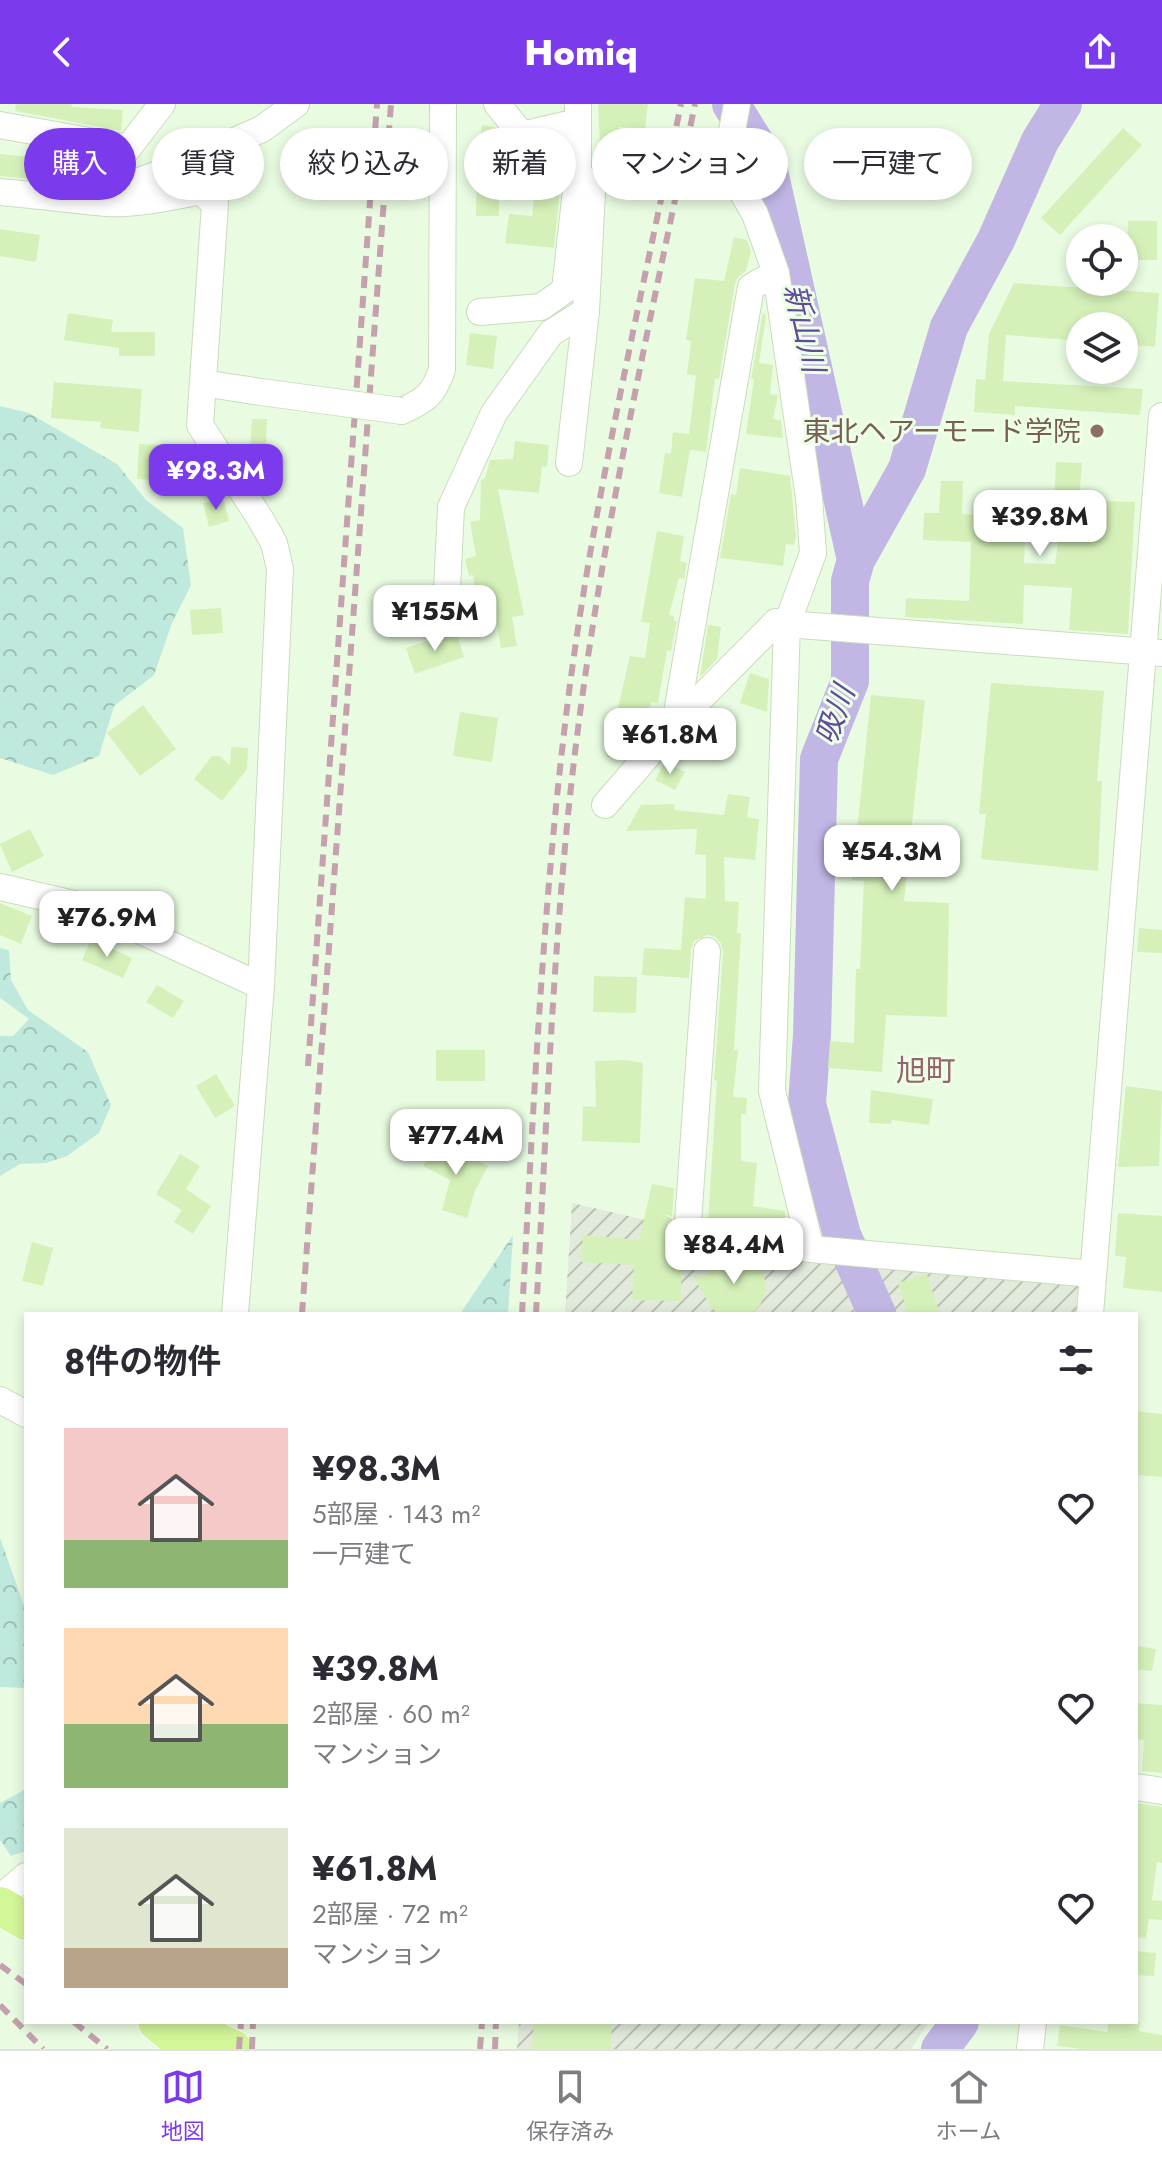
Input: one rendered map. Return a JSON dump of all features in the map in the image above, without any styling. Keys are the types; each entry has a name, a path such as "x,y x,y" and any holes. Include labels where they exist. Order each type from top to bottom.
{"highway":[{"path":"160,2024 191,2049"},
{"path":"194,2024 214,2040 233,2049"}],"street":[{"path":"136,138 162,104"},
{"path":"136,182 262,129 296,104"},
{"path":"203,383 402,411 422,402 435,391 442,370 443,104"},
{"path":"480,312 541,307 565,290 578,172 578,113 522,135 497,104"},
{"path":"737,104 726,164 755,214 776,273 809,498 813,553 800,624 772,1091 819,1249"},
{"path":"0,125 24,129"},
{"path":"569,463 586,311 592,191 578,172"},
{"path":"94,200 108,203 175,197 200,191 215,204 200,425 274,543 280,569 261,986 235,1312"},
{"path":"0,192 24,194"},
{"path":"675,724 751,287 776,273"},
{"path":"418,619 447,590 451,507 494,413 551,333 586,311"},
{"path":"1090,1312 1152,653 1162,416"},
{"path":"605,805 675,724 776,622 1152,653"},
{"path":"0,887 91,908 261,986"},
{"path":"707,951 688,1222 692,1235 1093,1274"},
{"path":"0,1400 24,1413"},
{"path":"1138,1787 1162,1791"},
{"path":"1030,2049 1033,2024"}],"shaded area":[{"path":"572,1203 802,1256 1082,1285 1080,1312 565,1312"},
{"path":"519,2024 928,2024 911,2049 517,2049"}],"green space":[{"path":"0,406 29,413 117,464 146,500 183,528 191,585 172,623 154,675 114,706 99,756 53,775 0,758"},
{"path":"0,948 9,950 11,980 28,1010 88,1052 111,1105 99,1133 67,1156 46,1163 20,1164 0,1176 0,1036 13,1036 29,1019 0,998"},
{"path":"513,1235 508,1312 461,1312"},
{"path":"0,1538 24,1605 24,1688 0,1687"},
{"path":"24,1790 24,1852 11,1856 0,1840 0,1803"}],"building":[{"path":"16,104 72,104 71,107 123,110 121,128 105,128 15,111"},
{"path":"598,104 648,104 645,128 599,128"},
{"path":"1123,128 1142,145 1070,224 1066,224 1060,235 1041,218"},
{"path":"0,154 24,156 24,178 0,176"},
{"path":"476,200 499,200 499,216 476,216"},
{"path":"534,200 559,200 554,248 505,243 509,214 532,216"},
{"path":"1128,221 1157,221 1157,260 1138,260 1138,224 1128,224"},
{"path":"0,229 40,235 36,262 0,256"},
{"path":"734,237 747,240 751,251 746,271 735,284 719,379 715,378 706,452 690,450 682,497 659,493 665,453 671,454 673,432 689,434 696,376 687,374 691,341 686,340 695,278 724,281"},
{"path":"1014,283 1066,287 1066,296 1159,293 1155,347 1138,345 1138,312 1066,312 1066,340 1006,335 1003,381 1143,389 1140,415 1015,406 1015,415 974,412 976,379 985,380 989,334"},
{"path":"763,312 766,316 759,363 773,365 770,394 778,395 773,419 781,420 783,438 746,434 754,379 751,379"},
{"path":"68,313 113,320 111,332 155,332 155,356 119,356 119,348 64,340"},
{"path":"470,333 497,336 493,369 466,365"},
{"path":"54,382 142,389 139,432 100,428 101,422 51,418"},
{"path":"252,419 267,419 265,472 249,471"},
{"path":"515,441 549,445 547,467 542,466 539,493 498,489 524,615 512,617 517,646 501,648 496,620 480,622 473,575 469,576 465,559 476,556 470,522 480,520 481,480 485,478 490,460 513,459"},
{"path":"139,444 184,446 182,482 137,479"},
{"path":"1056,462 1082,463 1079,500 1135,502 1128,634 1069,630 1072,588 1024,585 1023,624 905,617 906,598 969,601 971,542 923,540 924,513 939,513 941,481 963,481 962,514 1026,519 1024,563 1055,564 1060,529 1039,528 1040,503 1054,504"},
{"path":"740,468 790,476 796,535 794,545 786,544 783,566 720,558 731,494 736,495"},
{"path":"223,498 229,521 209,527 203,503"},
{"path":"657,531 684,536 680,561 687,563 684,579 679,578 669,615 677,621 671,651 667,650 658,703 651,702 647,725 637,723 635,746 624,759 607,757 610,729 613,729 630,656 645,658 650,623 641,622"},
{"path":"221,608 223,633 192,635 190,610"},
{"path":"708,625 721,627 717,659 700,677"},
{"path":"456,632 464,657 415,674 406,648"},
{"path":"750,673 769,679 767,712 740,703"},
{"path":"991,683 1104,691 1097,781 1102,781 1098,871 981,859 986,814 979,814"},
{"path":"871,695 925,700 904,901 949,903 947,1017 886,1015 882,1072 828,1068 830,1041 854,1043 856,969 860,969 864,881 852,880"},
{"path":"143,705 176,749 140,776 107,733"},
{"path":"460,712 498,718 492,762 453,756"},
{"path":"231,747 248,748 247,769 222,801 194,779 212,756 219,756 230,765"},
{"path":"665,762 685,772 675,790 655,780"},
{"path":"728,794 750,797 747,817 759,819 755,860 724,857 725,901 739,902 737,933 741,933 734,1050 738,1050 733,1097 747,1098 746,1114 741,1114 741,1161 757,1163 753,1206 785,1211 786,1230 708,1221 717,1081 714,1080 723,952 721,943 707,935 694,941 689,978 642,975 644,948 681,950 685,897 706,899 706,855 695,854 697,829 626,831 641,805 674,804 675,810 724,815"},
{"path":"30,829 44,856 12,872 0,844"},
{"path":"0,903 32,916 21,944 0,935"},
{"path":"1139,928 1162,930 1162,953 1137,952"},
{"path":"91,939 132,958 123,978 82,960"},
{"path":"594,976 637,977 636,1013 593,1012"},
{"path":"157,985 184,1001 173,1018 146,1002"},
{"path":"436,1050 485,1050 485,1081 436,1081"},
{"path":"595,1061 643,1063 640,1143 582,1141 583,1106 596,1107"},
{"path":"216,1074 235,1106 215,1118 196,1086"},
{"path":"1126,1086 1162,1091 1159,1166 1118,1167"},
{"path":"871,1090 933,1099 929,1125 892,1120 891,1124 869,1123"},
{"path":"437,1140 488,1166 475,1191 467,1218 442,1210 450,1180 423,1166"},
{"path":"180,1154 200,1166 186,1189 211,1206 193,1234 174,1222 182,1210 156,1194"},
{"path":"652,1184 674,1188 672,1216 663,1214 672,1219 681,1246 681,1301 632,1300 634,1265 581,1262 583,1235 639,1240"},
{"path":"1118,1213 1162,1216 1162,1292 1123,1288 1126,1257 1115,1256"},
{"path":"32,1242 53,1248 43,1286 22,1281"},
{"path":"743,1257 762,1272 766,1283 765,1294 753,1312 717,1312 711,1307 693,1276 705,1277 713,1265 722,1259"},
{"path":"927,1275 939,1312 907,1312 898,1283"},
{"path":"1138,1411 1162,1414 1162,1477 1138,1475"},
{"path":"1138,1646 1156,1649 1152,1671 1138,1669"},
{"path":"1138,1703 1162,1705 1162,1773 1142,1771 1144,1740 1138,1739"},
{"path":"1138,1803 1162,1807 1162,1863 1157,1862 1152,1900 1162,1901 1162,1920 1149,1919 1146,1938 1138,1937"},
{"path":"1138,1951 1156,1953 1154,1976 1138,1975"},
{"path":"1140,2022 1139,2031 1162,2035 1162,2049 1057,2046 1060,2025 1107,2032 1109,2024"},
{"path":"534,2024 612,2024 611,2049 532,2049"}],"waterway":[{"name":"新山川","path":"731,104 767,162 856,560"},
{"name":"吸川","path":"876,1312 842,1235 807,1104 812,1035 819,759 850,681 850,581 856,560 907,469 949,327 996,240 1040,141 1063,104"},
{"name":"吸川","path":"940,2049 959,2024"}],"railway":[{"path":"308,1066 377,104"},
{"path":"302,1312 391,104"},
{"path":"522,1312 546,915 571,677 607,461 681,104"},
{"path":"536,1312 556,955 576,744 620,468 695,104"},
{"path":"0,1965 24,1983"},
{"path":"0,2005 43,2049"},
{"path":"76,2024 107,2049"},
{"path":"239,2049 241,2024"},
{"path":"252,2049 253,2024"},
{"path":"480,2049 482,2024"},
{"path":"495,2049 496,2024"}],"place":[{"name":"東北ヘアーモード学院","path":"1097,431"}],"district":[{"name":"旭町","path":"926,1071"}]}
